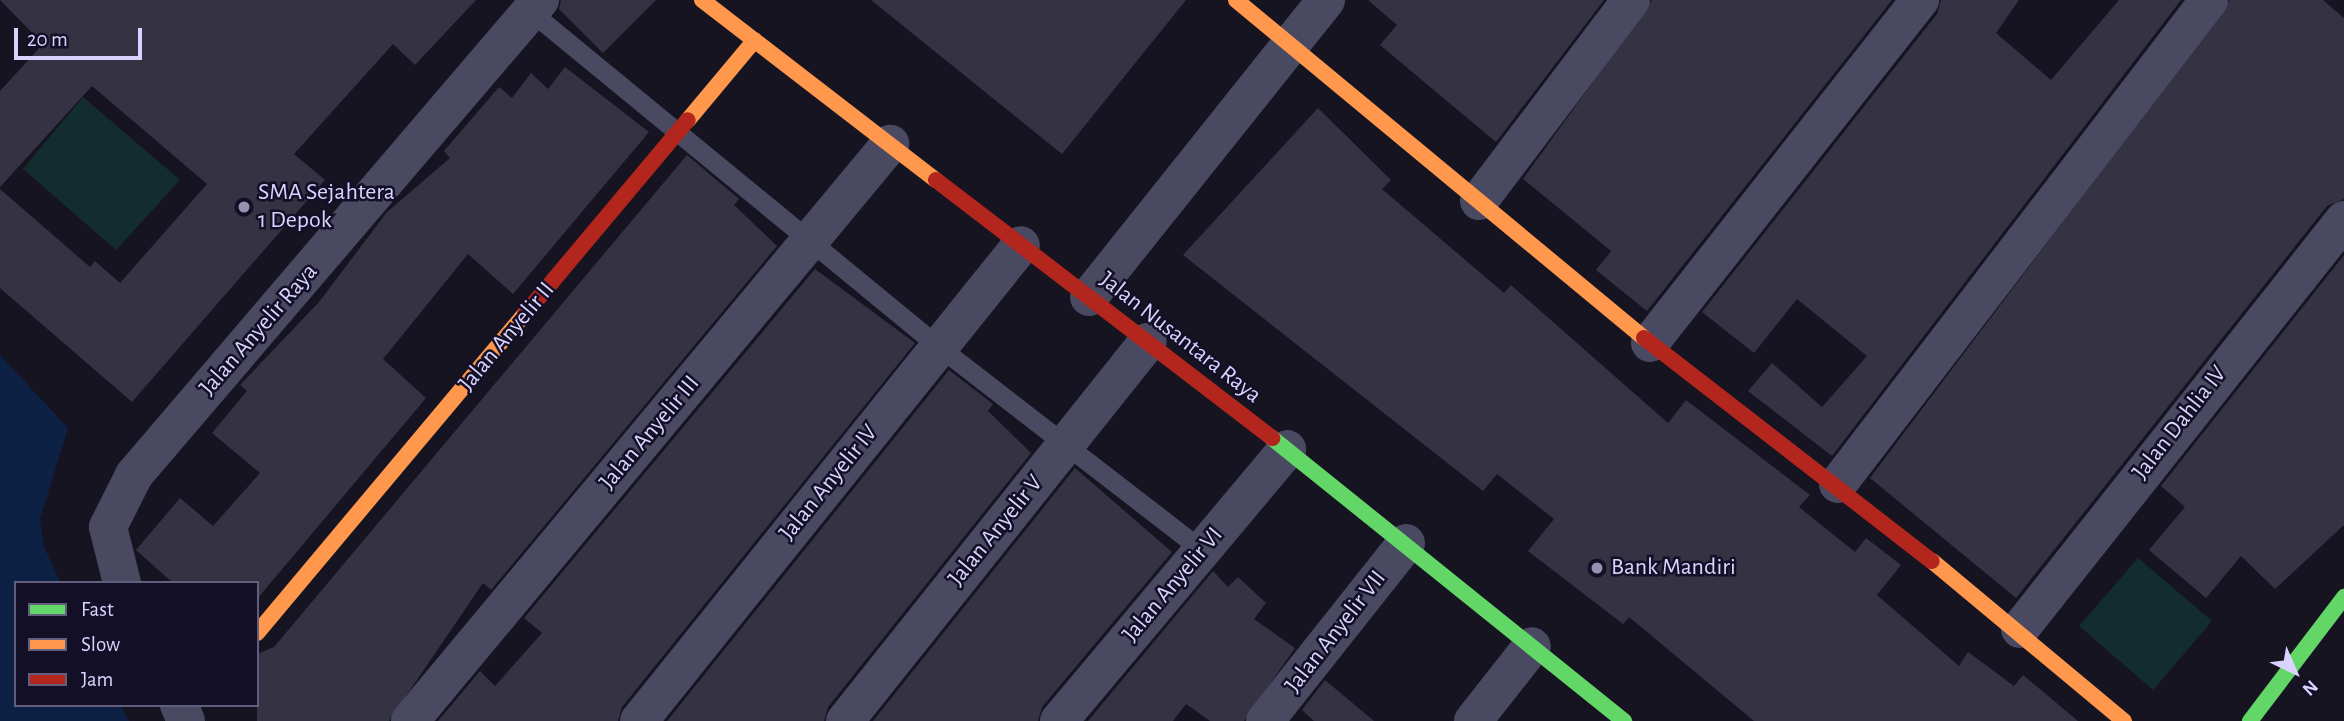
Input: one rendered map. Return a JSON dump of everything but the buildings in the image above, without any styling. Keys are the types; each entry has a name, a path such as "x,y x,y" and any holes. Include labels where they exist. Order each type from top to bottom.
{"main road":[{"name":"Jalan Nusantara Raya","path":"702,0 1287,449 1624,721"},
{"path":"1236,0 1650,343 1838,484 2020,629 2124,721"},
{"name":"Jalan Anyelir II","path":"259,630 755,40"},
{"path":"2250,721 2344,597"}],"street":[{"path":"1089,297 1326,0"},
{"path":"1479,201 1631,0"},
{"path":"1650,343 1920,0"},
{"path":"1838,484 2209,0"},
{"name":"Jalan Anyelir Raya","path":"122,581 108,527 134,475 535,6"},
{"name":"Jalan Anyelir III","path":"410,721 890,144"},
{"name":"Jalan Dahlia IV","path":"2020,629 2344,220"},
{"name":"Jalan Anyelir IV","path":"639,721 1021,245"},
{"name":"Jalan Anyelir V","path":"845,721 1148,342"},
{"name":"Jalan Anyelir VI","path":"1059,721 1287,449"},
{"name":"Jalan Anyelir VII","path":"1265,721 1406,543"},
{"path":"1473,721 1532,646"}],"lane":[{"path":"535,6 678,133 938,346 1202,550"}],"green space":[{"path":"83,97 180,180 116,250 23,169"},
{"path":"2138,558 2212,621 2153,690 2079,626"}],"water":[{"path":"0,355 68,428 40,519 44,547 60,581 14,581 14,707 122,707 129,721 0,721"}],"traffic: fast":[{"path":"1272,438 1624,721"},
{"path":"2250,721 2344,597"}],"traffic: slow":[{"path":"702,0 936,180"},
{"path":"1236,0 1644,338"},
{"path":"688,120 755,40"},
{"path":"259,631 525,314"},
{"path":"1932,561 2124,721"}],"traffic: jam":[{"path":"525,314 688,120"},
{"path":"936,180 1272,438"},
{"path":"1644,338 1932,561"}],"place":[{"name":"SMA Sejahtera 1 Depok","path":"244,207"},
{"name":"Bank Mandiri","path":"1597,568"}]}
